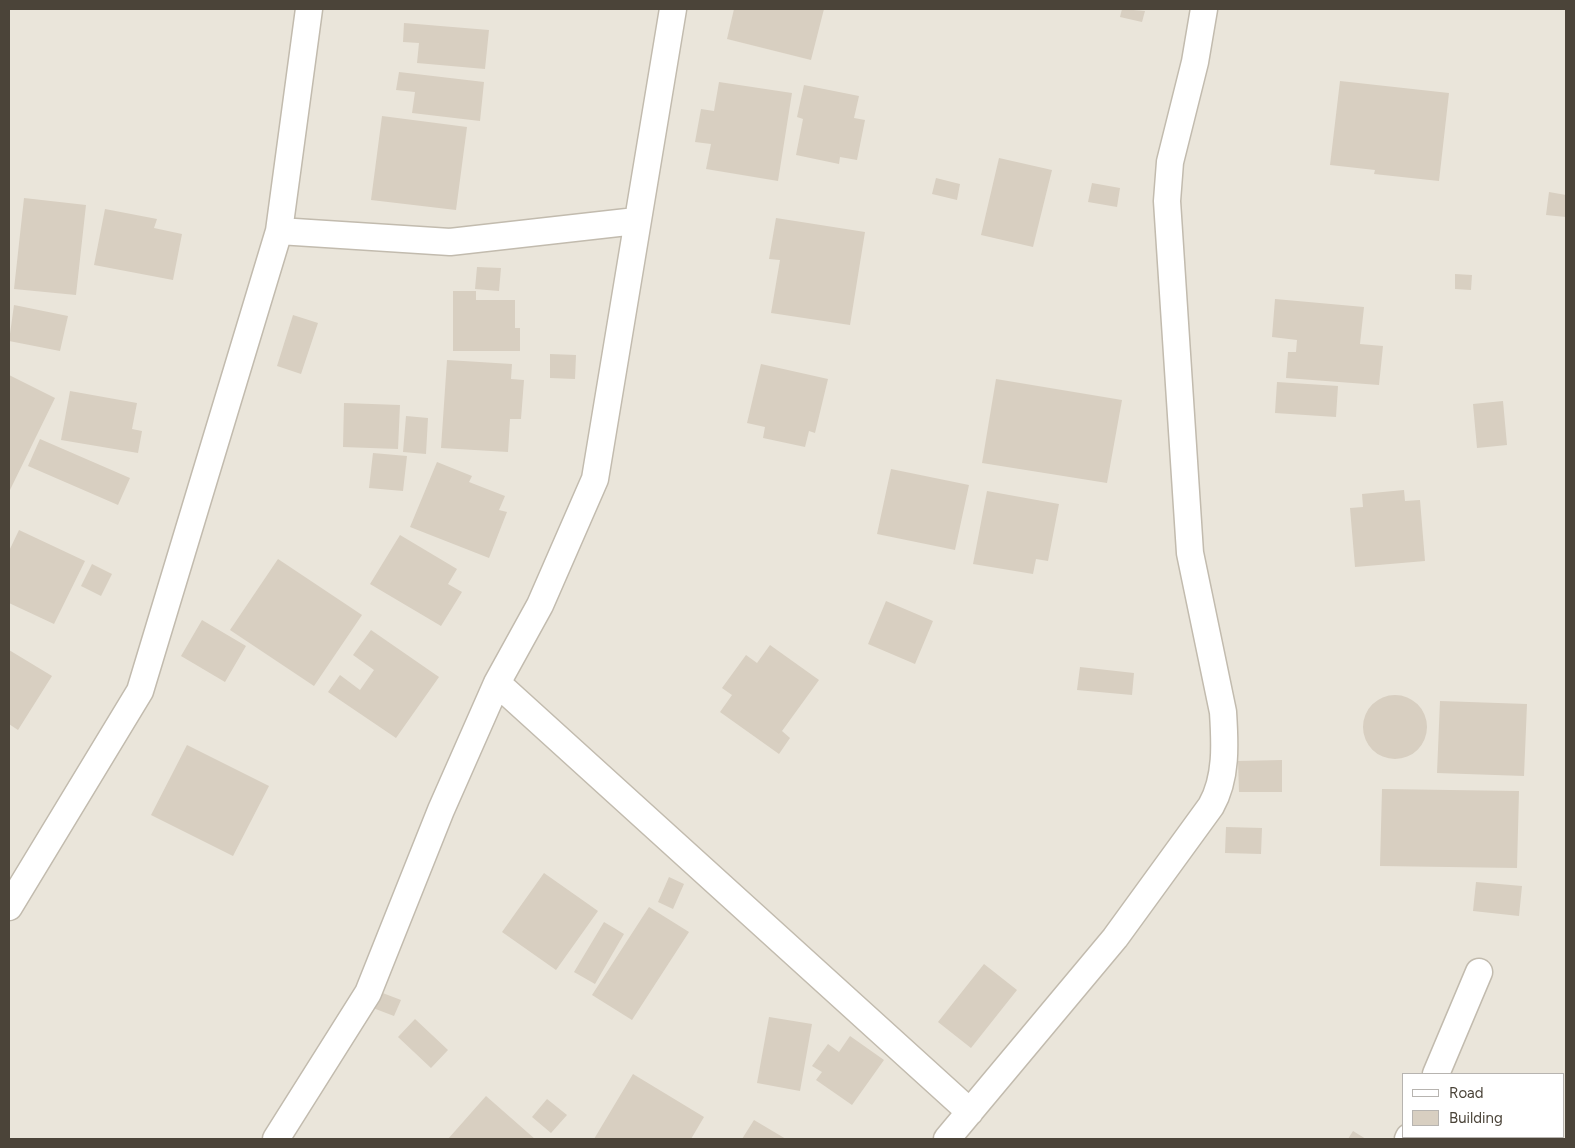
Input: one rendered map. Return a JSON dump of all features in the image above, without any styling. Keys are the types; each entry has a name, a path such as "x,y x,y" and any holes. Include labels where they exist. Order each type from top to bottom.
{"street":[{"path":"9,907 140,691 279,231 309,9"},
{"path":"276,1139 368,993 441,810 497,684 540,605 595,479 672,9"},
{"path":"947,1139 1115,938 1211,806 1220,789 1224,732 1223,712 1192,571 1167,209 1170,162 1195,62 1204,9"},
{"path":"279,231 450,242 636,221"},
{"path":"497,684 970,1112"},
{"path":"1436,1073 1479,972"}],"shaded area":[{"path":"9,9 1566,9 1566,1139 9,1139"}],"building":[{"path":"734,9 824,9 811,60 727,39"},
{"path":"1122,9 1145,11 1142,22 1120,17"},
{"path":"404,23 489,30 485,69 417,63 419,43 403,42"},
{"path":"399,72 484,82 480,121 412,113 415,92 396,90"},
{"path":"1340,81 1449,93 1439,181 1374,174 1375,170 1330,165"},
{"path":"719,82 792,93 778,181 706,169 711,144 695,142 701,109 714,111"},
{"path":"804,85 859,96 854,118 865,120 857,160 840,157 839,164 796,155 803,119 797,117"},
{"path":"382,116 467,127 456,210 371,200"},
{"path":"999,158 1052,170 1033,247 981,235"},
{"path":"936,178 960,184 957,200 932,194"},
{"path":"1092,183 1120,188 1117,207 1088,202"},
{"path":"1549,192 1566,195 1566,217 1546,215"},
{"path":"24,198 86,205 76,295 14,289"},
{"path":"105,209 157,219 154,228 182,234 173,280 94,265"},
{"path":"776,218 865,232 850,325 771,313 780,260 769,259"},
{"path":"477,267 501,268 499,291 475,289"},
{"path":"1455,274 1472,275 1471,290 1455,289"},
{"path":"453,291 476,291 476,300 515,300 515,328 520,328 520,351 453,351"},
{"path":"1275,299 1364,307 1360,344 1383,346 1379,385 1286,378 1288,352 1296,352 1297,340 1272,337"},
{"path":"14,305 68,316 60,351 9,341"},
{"path":"293,315 318,323 301,374 277,366"},
{"path":"550,354 576,355 575,379 550,378"},
{"path":"447,360 512,364 511,379 524,380 521,419 510,419 508,452 441,448"},
{"path":"761,364 828,379 815,433 809,431 805,447 763,438 765,427 747,423"},
{"path":"9,375 55,398 9,492"},
{"path":"996,379 1122,400 1107,483 982,463"},
{"path":"1277,382 1338,386 1336,417 1275,413"},
{"path":"70,391 137,403 132,429 142,431 138,453 61,440"},
{"path":"1503,401 1507,445 1477,448 1473,404"},
{"path":"344,403 400,405 398,449 343,447"},
{"path":"406,416 428,418 426,454 403,452"},
{"path":"40,439 130,478 118,505 28,466"},
{"path":"373,453 407,456 403,491 369,488"},
{"path":"437,462 472,476 469,482 505,496 499,510 507,512 489,558 410,527"},
{"path":"891,469 969,485 955,550 877,534"},
{"path":"1404,490 1405,501 1420,500 1425,561 1355,567 1350,508 1363,507 1362,494"},
{"path":"987,491 1059,504 1048,561 1036,559 1033,574 973,564"},
{"path":"19,530 85,561 54,624 9,603 9,551"},
{"path":"400,535 457,569 448,584 462,592 441,626 370,584"},
{"path":"278,559 362,615 314,686 230,630"},
{"path":"92,564 112,574 101,596 81,586"},
{"path":"886,601 933,621 915,664 868,644"},
{"path":"202,620 246,646 225,682 181,656"},
{"path":"371,630 439,677 396,738 328,692 340,675 360,690 374,670 353,655"},
{"path":"770,645 819,680 782,731 790,738 779,754 720,712 732,695 722,688 746,655 757,663"},
{"path":"9,650 52,676 18,730 9,724"},
{"path":"1080,667 1134,673 1132,695 1077,690"},
{"path":"1395,695 1407,698 1418,704 1424,715 1427,727 1424,739 1418,750 1407,756 1395,759 1383,756 1372,750 1366,739 1363,727 1366,715 1372,704 1383,698"},
{"path":"1440,701 1527,704 1524,776 1437,773"},
{"path":"187,745 269,786 233,856 151,815"},
{"path":"1282,760 1282,792 1239,792 1238,761"},
{"path":"1382,789 1519,791 1517,868 1380,866"},
{"path":"1226,827 1262,828 1261,854 1225,853"},
{"path":"544,873 598,911 556,970 502,932"},
{"path":"669,877 684,884 673,909 658,902"},
{"path":"1476,882 1522,886 1519,916 1473,911"},
{"path":"649,907 689,932 632,1020 592,995"},
{"path":"604,922 624,934 595,984 574,972"},
{"path":"984,964 1017,990 971,1048 938,1022"},
{"path":"380,992 401,1000 394,1016 373,1008"},
{"path":"769,1017 812,1024 800,1091 757,1083"},
{"path":"415,1019 448,1050 431,1068 398,1037"},
{"path":"850,1036 884,1060 852,1105 816,1080 822,1072 812,1066 828,1044 839,1052"},
{"path":"633,1074 704,1117 691,1139 594,1139"},
{"path":"486,1096 535,1139 448,1139"},
{"path":"547,1099 567,1115 551,1133 532,1117"},
{"path":"754,1120 786,1139 742,1139"},
{"path":"1353,1131 1366,1139 1348,1139"}]}
